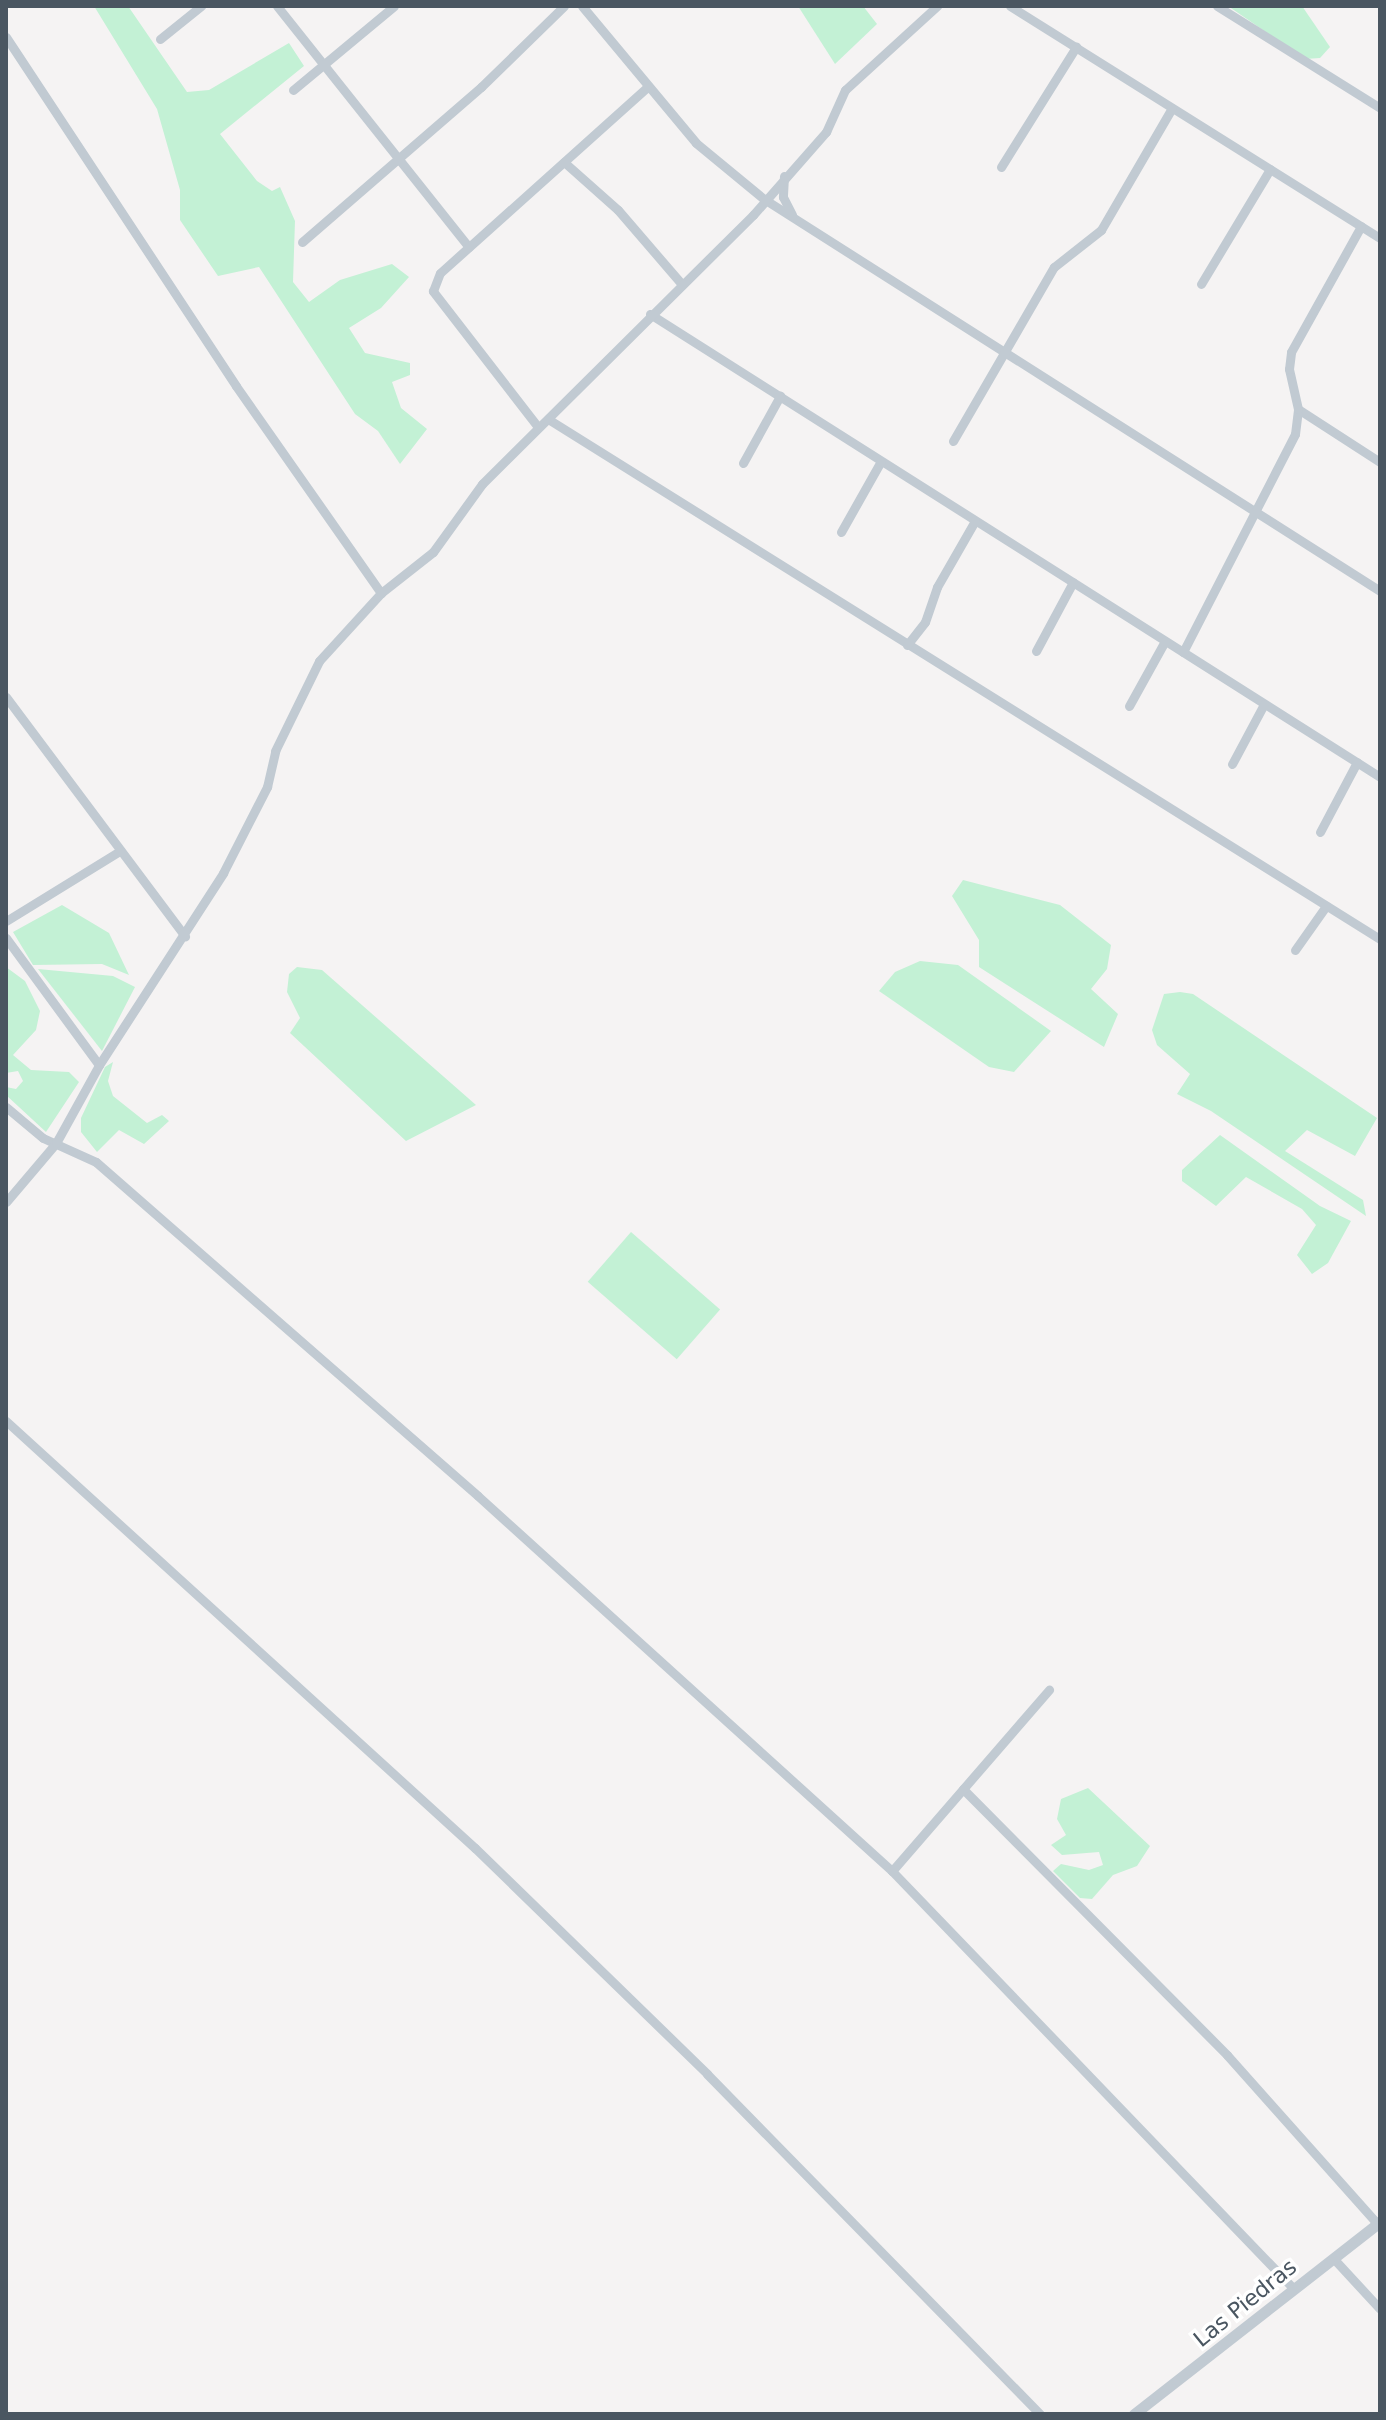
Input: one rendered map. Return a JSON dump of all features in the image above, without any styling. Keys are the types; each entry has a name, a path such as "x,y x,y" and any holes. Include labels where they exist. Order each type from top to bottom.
{"street":[{"path":"160,39 201,6"},
{"path":"277,6 469,247"},
{"path":"293,90 394,6"},
{"path":"302,242 564,6"},
{"path":"582,6 696,143 764,199 1380,591"},
{"path":"6,1202 56,1143 99,1065 185,936 267,787 275,751 319,661 381,593 433,552 482,484 764,199 826,132 845,90 937,6"},
{"path":"1010,6 1380,238"},
{"path":"1217,6 1380,108"},
{"path":"6,37 236,386 381,593"},
{"path":"1001,167 1076,47"},
{"path":"538,427 433,291 440,273 647,87"},
{"path":"953,441 1007,353 1054,267 1101,230 1172,108"},
{"path":"564,162 618,210 680,282"},
{"path":"1201,284 1270,169"},
{"path":"784,175 783,197 794,218"},
{"path":"1183,652 1226,564 1259,512 1295,434 1298,409 1289,369 1291,352 1361,226"},
{"path":"650,314 1380,777"},
{"path":"743,463 780,396"},
{"path":"1298,409 1380,462"},
{"path":"548,419 1380,939"},
{"path":"841,532 881,461"},
{"path":"907,645 925,622 937,587 975,521"},
{"path":"1036,651 1073,582"},
{"path":"1129,706 1165,641"},
{"path":"6,697 185,936"},
{"path":"1232,764 1264,704"},
{"path":"1320,832 1357,762"},
{"path":"6,921 120,851"},
{"path":"1295,950 1326,906"},
{"path":"6,938 99,1065"},
{"path":"6,1107 56,1143 96,1162 116,1179 478,1496 892,1871 1293,2288"},
{"path":"6,1421 475,1848 707,2074 1040,2414"},
{"path":"892,1871 1049,1690"},
{"path":"963,1789 1227,2055 1379,2224"},
{"name":"Las Piedras","path":"1134,2414 1379,2224"},
{"path":"1333,2258 1380,2309"}],"green space":[{"path":"94,6 128,6 187,92 209,90 289,43 304,66 220,134 257,181 272,191 280,187 295,221 293,282 309,302 340,280 392,264 409,277 381,308 349,328 365,353 410,363 410,375 392,382 401,408 427,429 400,464 378,431 355,414 259,267 218,276 180,220 180,190 157,109"},
{"path":"798,6 863,6 877,24 835,64"},
{"path":"1228,6 1302,6 1330,47 1320,58 1305,59"},
{"path":"963,880 1060,905 1111,945 1107,969 1091,989 1118,1014 1104,1047 979,967 979,940 952,896"},
{"path":"62,905 109,933 129,975 102,964 33,965 13,932"},
{"path":"920,961 958,965 1051,1031 1014,1072 989,1067 879,991 895,972"},
{"path":"6,967 25,981 40,1011 36,1030 13,1055 31,1070 69,1072 79,1082 46,1132 6,1095 6,1087 16,1089 23,1081 18,1071 6,1073"},
{"path":"297,967 322,970 476,1105 406,1141 290,1033 300,1018 287,992 289,974"},
{"path":"38,969 113,976 135,987 102,1051"},
{"path":"1164,994 1193,994 1377,1118 1355,1156 1307,1130 1285,1151 1363,1200 1366,1216 1211,1111 1177,1094 1190,1074 1157,1045 1152,1030"},
{"path":"113,1062 108,1081 113,1096 147,1123 162,1115 169,1121 144,1144 119,1130 97,1152 81,1132 81,1118 105,1067"},
{"path":"1220,1135 1320,1206 1351,1221 1328,1263 1312,1274 1297,1255 1316,1225 1302,1209 1246,1177 1216,1206 1182,1181 1182,1170"},
{"path":"631,1232 720,1309 677,1359 588,1282"},
{"path":"1088,1788 1150,1846 1137,1866 1113,1875 1092,1899 1080,1898 1053,1871 1061,1864 1089,1870 1103,1865 1099,1852 1062,1855 1051,1845 1066,1835 1057,1819 1061,1799"}]}
